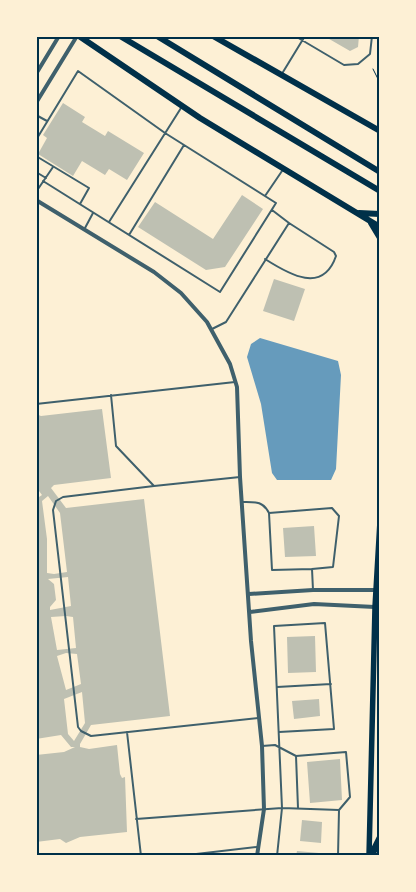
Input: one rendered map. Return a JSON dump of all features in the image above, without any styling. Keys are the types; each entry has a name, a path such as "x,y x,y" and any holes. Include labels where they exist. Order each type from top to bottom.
{"highway":[{"path":"370,856 380,838"}],"main road":[{"path":"78,36 183,106 380,227"},
{"path":"120,36 380,192"},
{"path":"157,36 380,172"},
{"path":"213,36 380,131"},
{"path":"361,120 380,124"},
{"path":"358,213 380,214"},
{"path":"368,220 380,238"},
{"path":"370,856 375,607 380,521"}],"street":[{"path":"36,74 59,36"},
{"path":"36,103 78,36"},
{"path":"36,200 172,285 194,305 212,329 230,364 236,382 240,478 262,746 264,809 258,856"},
{"path":"249,594 313,590 376,590"},
{"path":"250,612 314,604 375,607"}],"lane":[{"path":"295,36 344,65 358,64 370,54 372,36"},
{"path":"282,74 305,36"},
{"path":"36,140 78,71 165,133 276,203 220,292 44,181"},
{"path":"108,222 183,106"},
{"path":"36,115 48,122"},
{"path":"129,235 184,145"},
{"path":"36,156 89,188 80,204"},
{"path":"36,192 53,166"},
{"path":"265,196 284,169"},
{"path":"36,172 46,178"},
{"path":"265,259 279,268 311,280 324,276 332,267 336,256 330,248 272,210"},
{"path":"84,229 94,213"},
{"path":"212,329 226,322 288,222"},
{"path":"36,404 236,382"},
{"path":"111,395 116,446 154,486"},
{"path":"240,478 63,497 56,501 53,510 78,727 81,731 91,736 259,718"},
{"path":"243,502 256,501 265,506 269,513 272,570 333,567 339,516 332,508 269,513"},
{"path":"312,569 313,590"},
{"path":"277,856 282,808 274,626 325,623 334,729 279,732"},
{"path":"277,687 331,684"},
{"path":"127,732 141,856"},
{"path":"262,746 275,745 296,756 346,752 350,797 339,810 338,856"},
{"path":"296,756 298,808"},
{"path":"136,819 282,808 339,810"},
{"path":"179,856 259,847"}],"path":[{"path":"373,69 380,83"}],"water":[{"path":"260,338 338,361 341,375 336,469 331,480 277,480 272,473 261,404 247,357 251,344"}],"building":[{"path":"324,36 359,36 358,47 350,51"},
{"path":"63,103 85,117 82,122 105,136 108,131 144,153 127,180 109,169 105,175 82,161 73,176 38,154 47,138 43,135"},
{"path":"242,195 263,209 225,267 206,270 138,227 155,202 213,239"},
{"path":"274,279 305,289 294,321 263,311"},
{"path":"102,409 111,478 54,485 51,488 66,508 144,499 170,716 91,725 80,747 89,749 117,745 120,774 122,778 125,777 127,832 80,837 66,843 60,839 36,842 36,755 64,752 75,747 71,747 61,735 36,739 36,522 39,521 36,499 42,495 36,487 36,414 41,416","holes":["48,496 60,513 67,572 47,573 47,539 42,501","68,577 71,606 50,610 50,607 56,600 54,584 48,579","51,617 73,617 76,648 57,650","66,653 77,654 81,684 66,690 57,656","82,692 85,723 74,741 68,734 64,699"]},
{"path":"314,526 316,556 285,557 283,528"},
{"path":"315,636 316,672 288,673 287,637"},
{"path":"319,699 320,716 294,719 292,701"},
{"path":"340,759 342,800 310,803 307,762"},
{"path":"302,820 322,822 321,843 300,841"},
{"path":"297,851 330,854 330,856 296,856"}]}
